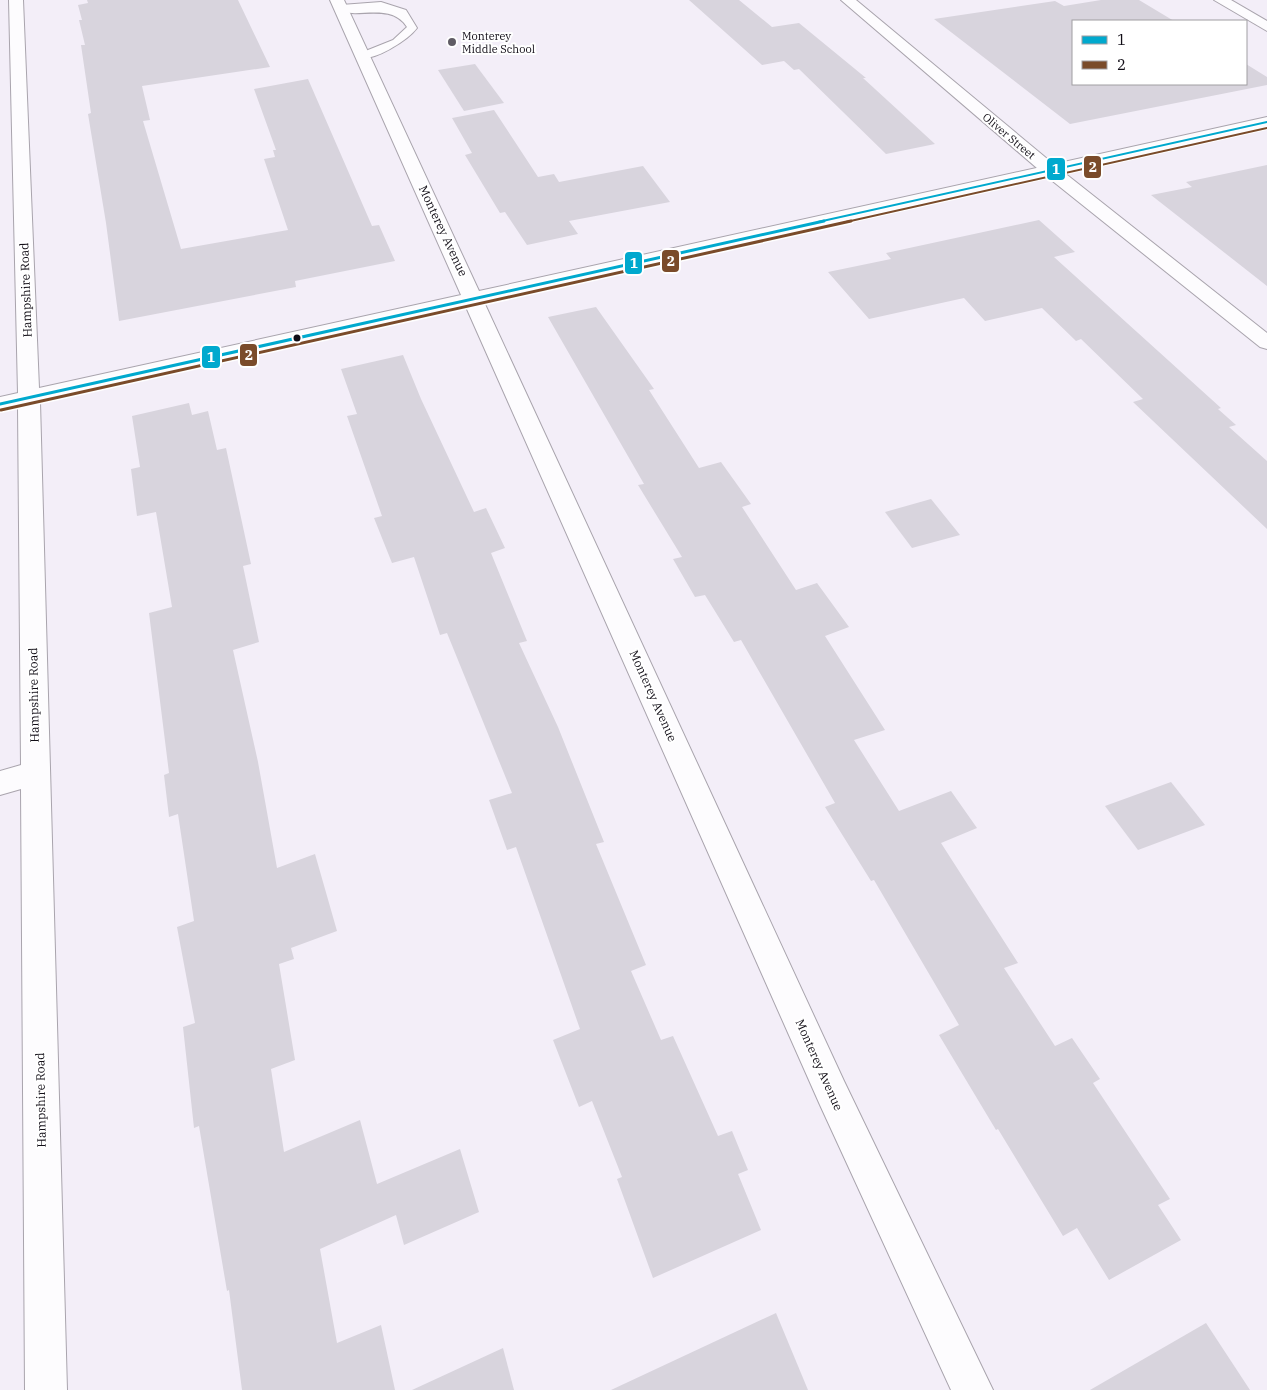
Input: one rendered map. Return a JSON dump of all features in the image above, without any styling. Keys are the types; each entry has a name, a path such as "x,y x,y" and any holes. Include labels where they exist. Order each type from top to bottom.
{"street":[{"name":"Hampshire Road","path":"16,0 10,68 29,397 46,1390"},
{"name":"Oliver Street","path":"848,0 1052,172 1267,343"},
{"path":"1221,0 1267,27"},
{"name":"Monterey Avenue","path":"339,4 474,298 832,1093 972,1390"},
{"path":"0,404 1052,172 1267,122"},
{"path":"0,783 35,773"}],"lane":[{"path":"339,4 390,6 402,11 412,28 397,42 362,56"}],"building":[{"path":"87,0 238,0 270,67 142,86 150,120 143,121 181,249 288,230 264,159 275,157 273,150 276,150 254,89 308,79 372,226 379,225 395,261 295,281 296,287 119,321 106,223 88,114 91,113 81,45 85,45 79,20 82,20 78,5 88,3"},
{"path":"689,0 739,0 772,27 799,23 866,78 863,78 935,144 886,154 799,69 794,70 784,61 762,65"},
{"path":"1101,0 1139,0 1172,20 1072,20 1072,85 1247,85 1247,65 1267,77 1267,85 1070,124 934,19 1055,1 1064,6"},
{"path":"475,64 504,103 464,111 438,70"},
{"path":"494,110 538,177 554,174 559,182 643,166 670,202 569,221 578,234 527,245 505,212 500,213 465,155 472,153 452,118"},
{"path":"1267,165 1267,286 1151,195 1192,187 1186,182"},
{"path":"1039,220 1075,252 1054,257 1221,408 1218,409 1236,425 1229,427 1267,461 1267,529 1133,402 1143,399 1081,339 1076,341 1042,308 985,321 964,298 869,319 828,272 891,259 886,253"},
{"path":"596,307 654,389 649,390 699,468 721,462 751,504 742,507 796,590 817,583 849,627 825,636 885,730 854,740 899,811 951,791 977,828 941,843 1018,963 1004,968 1055,1046 1072,1038 1100,1079 1093,1083 1170,1199 1158,1205 1181,1240 1109,1280 1077,1228 1063,1236 998,1129 996,1130 939,1035 959,1025 874,880 871,881 825,807 835,803 741,640 734,642 705,595 695,597 673,559 682,557 638,485 644,484 548,317"},
{"path":"403,355 421,399 474,512 486,508 505,548 491,553 527,641 519,643 558,727 604,842 596,844 646,965 631,971 661,1040 673,1036 718,1136 732,1131 748,1170 738,1174 761,1230 653,1278 617,1179 622,1177 592,1101 579,1107 553,1040 580,1029 516,847 507,850 489,800 512,793 447,633 440,635 414,557 392,563 374,518 382,516 347,416 357,414 341,369"},
{"path":"189,403 192,415 208,411 217,450 226,448 251,564 243,566 259,642 233,650 258,762 277,868 315,854 337,931 291,948 294,959 279,964 295,1060 271,1069 284,1152 360,1120 377,1184 460,1149 479,1212 404,1245 396,1215 320,1249 337,1343 381,1325 395,1390 242,1390 229,1290 227,1291 199,1126 194,1128 183,1027 195,1023 177,927 194,921 178,814 169,817 164,775 169,773 149,613 172,607 156,512 137,516 131,469 140,467 132,416"},
{"path":"931,499 960,535 912,548 885,512"},
{"path":"1171,782 1205,825 1138,850 1105,806"},
{"path":"776,1313 808,1390 611,1390"},
{"path":"1206,1323 1250,1390 1090,1390"},
{"path":"503,1348 514,1390 412,1390"}],"transit line":[{"name":"1","path":"0,404 1267,122"},
{"name":"2","path":"1,410 1267,128"}],"place":[{"name":"Monterey Middle School","path":"452,42"}]}
